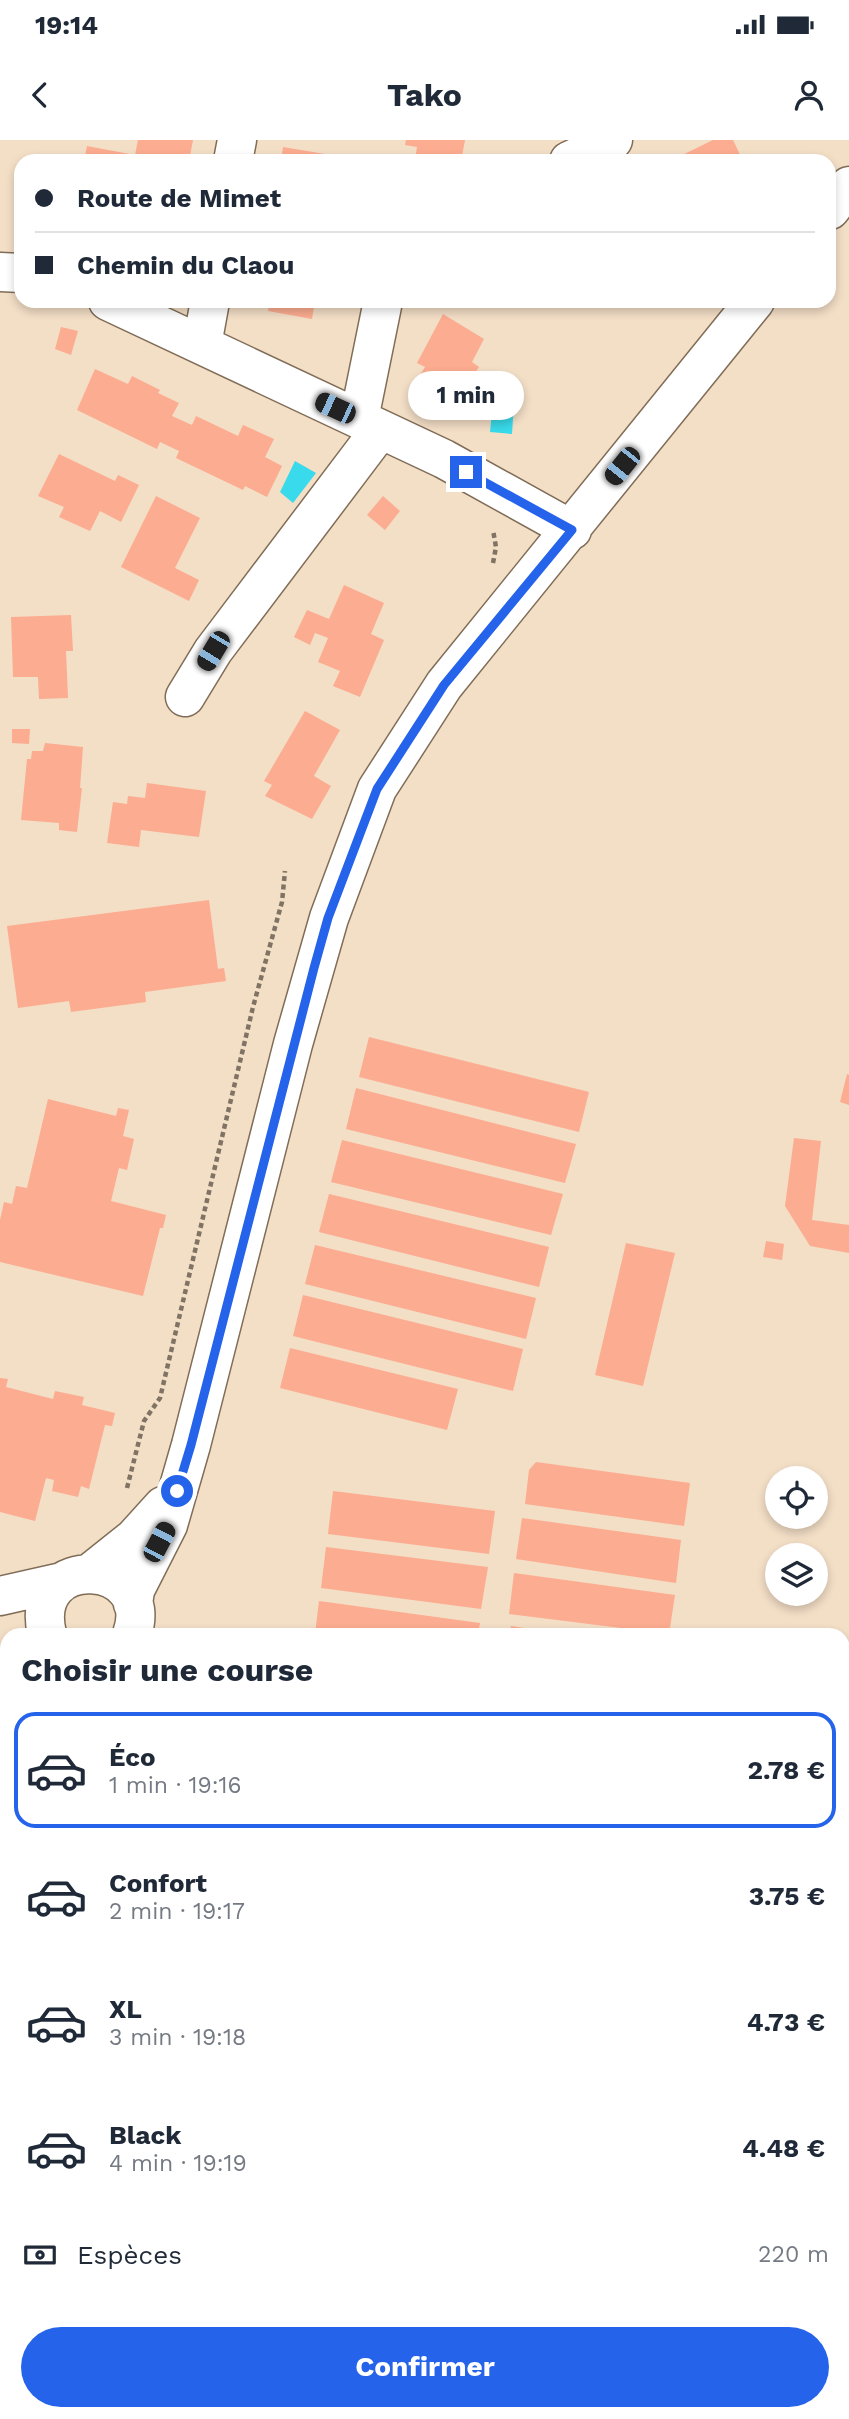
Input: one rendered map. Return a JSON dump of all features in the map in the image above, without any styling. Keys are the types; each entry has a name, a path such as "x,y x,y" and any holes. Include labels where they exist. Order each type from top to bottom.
{"street":[{"path":"584,154 613,140"},
{"path":"836,202 849,186"},
{"path":"123,308 444,459 572,530"},
{"path":"202,345 209,308"},
{"path":"185,697 213,651 370,424 382,308"},
{"path":"133,1619 135,1590 168,1525 191,1445 328,918 377,789 444,685 749,308"},
{"path":"47,1628 45,1608 52,1594 134,1538 177,1491"},
{"path":"0,1596 105,1574 118,1582 133,1619"},
{"path":"0,1610 27,1628"}],"path":[{"path":"492,522 496,547 491,576 517,596"},
{"path":"126,1495 144,1420 160,1398 179,1324 187,1278 222,1133 282,902 285,871"}],"water":[{"path":"494,389 515,389 512,434 490,432"},
{"path":"295,461 316,473 293,503 280,492"}],"building":[{"path":"138,140 193,140 190,154 135,154"},
{"path":"406,140 465,140 462,154 416,154 417,147 405,145"},
{"path":"713,140 733,140 740,154 684,154"},
{"path":"87,146 130,154 85,154"},
{"path":"283,147 325,154 282,154"},
{"path":"268,308 314,308 312,319 268,311"},
{"path":"443,314 484,339 472,362 479,367 466,387 481,396 470,415 415,383 425,367 417,363"},
{"path":"61,327 78,331 71,355 55,349"},
{"path":"95,369 128,384 132,376 160,390 158,393 179,403 172,416 192,425 196,416 238,436 243,425 274,439 265,457 282,466 267,497 245,486 243,490 176,458 179,451 160,442 157,449 77,410"},
{"path":"59,454 115,481 118,475 139,485 121,522 100,511 90,531 59,517 64,507 38,496"},
{"path":"156,496 200,518 175,568 199,580 189,601 121,567"},
{"path":"383,496 400,511 385,530 367,515"},
{"path":"344,585 384,603 371,634 384,640 360,697 333,686 340,671 318,662 328,638 315,633 310,645 294,637 307,610 329,619"},
{"path":"71,615 73,651 66,651 68,698 39,699 38,677 13,677 11,617"},
{"path":"305,711 340,730 314,776 331,786 312,819 265,796 272,785 264,781"},
{"path":"12,729 30,729 29,744 12,743"},
{"path":"45,743 83,747 77,832 59,830 59,823 21,820 27,759 31,759 32,751 43,751"},
{"path":"147,783 206,791 199,837 141,830 139,847 107,843 113,802 127,804 128,796 145,798"},
{"path":"209,900 218,969 224,968 226,981 145,992 146,1002 71,1012 69,1001 18,1008 7,926"},
{"path":"369,1037 589,1092 579,1132 359,1077"},
{"path":"847,1074 849,1075 849,1105 840,1102"},
{"path":"356,1088 576,1144 565,1183 346,1129"},
{"path":"48,1099 116,1116 118,1108 129,1110 123,1136 134,1139 127,1170 119,1168 111,1201 166,1215 163,1228 160,1228 143,1296 0,1262 0,1220 4,1202 12,1204 16,1186 27,1188"},
{"path":"794,1138 821,1141 812,1220 849,1225 849,1253 810,1246 785,1206"},
{"path":"342,1140 563,1194 551,1235 331,1182"},
{"path":"329,1194 549,1247 539,1287 319,1232"},
{"path":"766,1241 784,1244 782,1260 763,1257"},
{"path":"626,1243 675,1253 643,1386 595,1375"},
{"path":"315,1245 536,1298 526,1339 305,1284"},
{"path":"303,1295 523,1349 513,1391 293,1336"},
{"path":"290,1348 458,1389 447,1430 280,1388"},
{"path":"0,1378 8,1379 6,1387 53,1399 55,1391 84,1397 82,1405 115,1413 112,1426 105,1425 89,1489 81,1486 78,1497 52,1491 54,1480 46,1478 35,1521 0,1512"},
{"path":"536,1462 690,1483 684,1526 525,1504 529,1470"},
{"path":"333,1491 495,1511 489,1554 328,1534"},
{"path":"522,1518 681,1540 676,1583 516,1559"},
{"path":"326,1547 488,1567 481,1609 321,1588"},
{"path":"514,1573 675,1595 670,1628 621,1628 509,1614"},
{"path":"319,1601 480,1623 479,1628 316,1628"}],"route":[{"path":"177,1491 328,918 377,789 444,685 572,530 466,472"}]}
